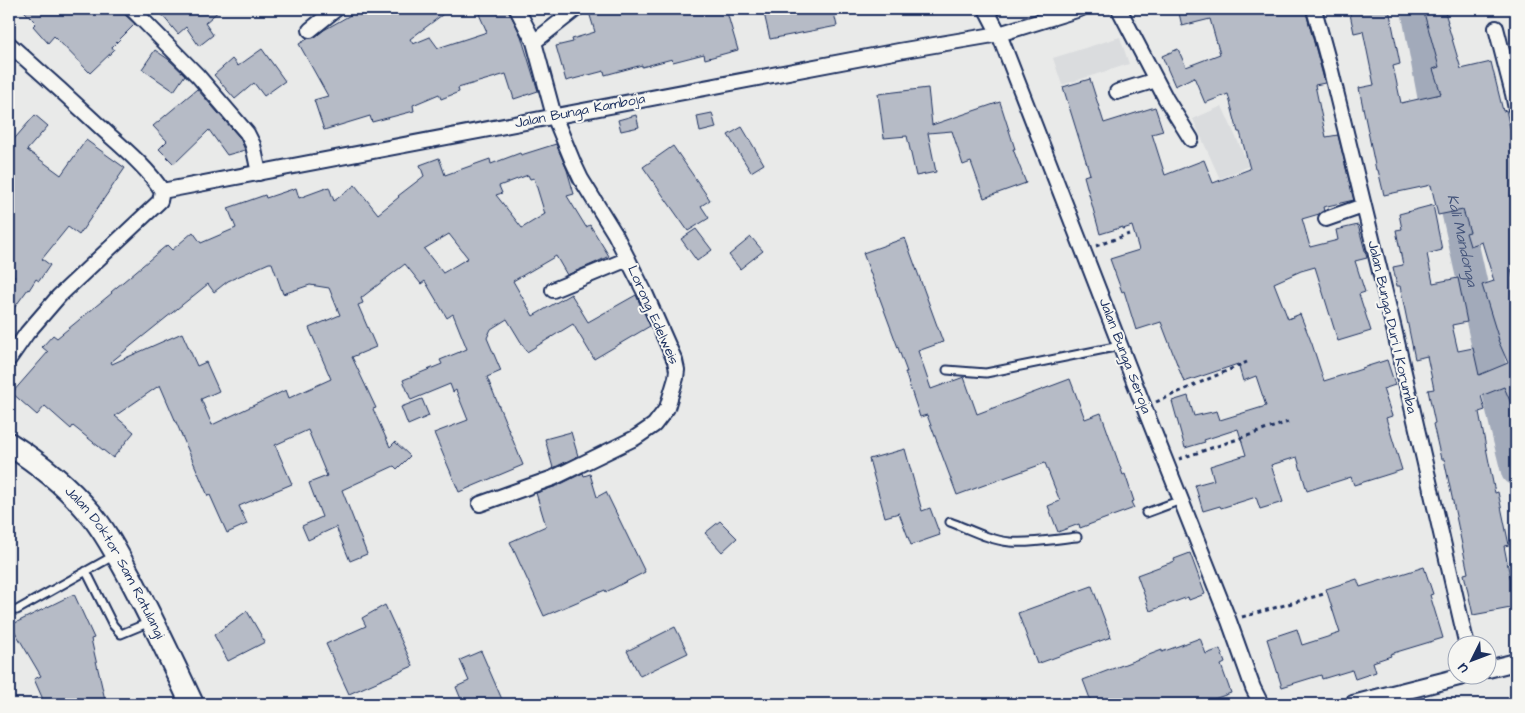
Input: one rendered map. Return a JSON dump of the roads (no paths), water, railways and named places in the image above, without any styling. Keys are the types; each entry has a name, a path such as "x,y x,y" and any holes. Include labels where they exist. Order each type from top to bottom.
{"highway":[{"name":"Jalan Doktor Sam Ratulangi","path":"9,444 53,476 91,514 118,554 153,620 192,704"}],"street":[{"path":"132,9 192,70 247,133 253,145 258,173"},
{"path":"310,30 336,9"},
{"name":"Lorong Edelweis","path":"480,504 553,478 636,438 654,425 667,408 677,370 675,361 645,293 616,234 581,179 554,116 534,42 517,9"},
{"path":"534,42 576,9"},
{"name":"Jalan Bunga Seroja","path":"986,9 999,34 1229,621 1253,688 1261,704"},
{"name":"Jalan Bunga Kamboja","path":"162,191 899,51 999,34 1080,9"},
{"path":"1119,9 1166,99 1191,139"},
{"name":"Jalan Bunga Duri I Korumba","path":"1314,9 1394,329 1465,636"},
{"path":"1496,28 1515,93 1516,109"},
{"path":"9,44 126,150 162,191 160,201 59,296 27,333 9,359"},
{"path":"1117,92 1156,80"},
{"path":"1326,219 1363,206"},
{"path":"553,290 628,259"},
{"path":"1498,666 1516,662"},
{"path":"1353,704 1448,680"}],"lane":[{"path":"946,370 986,373 1121,346"},
{"path":"1146,513 1181,500"},
{"path":"950,522 989,537 1010,542 1077,537"},
{"path":"17,610 118,554"},
{"path":"86,571 113,625 121,634 153,620"}],"waterway":[{"name":"Kali Mandonga","path":"1416,9 1443,153 1516,471"}]}
